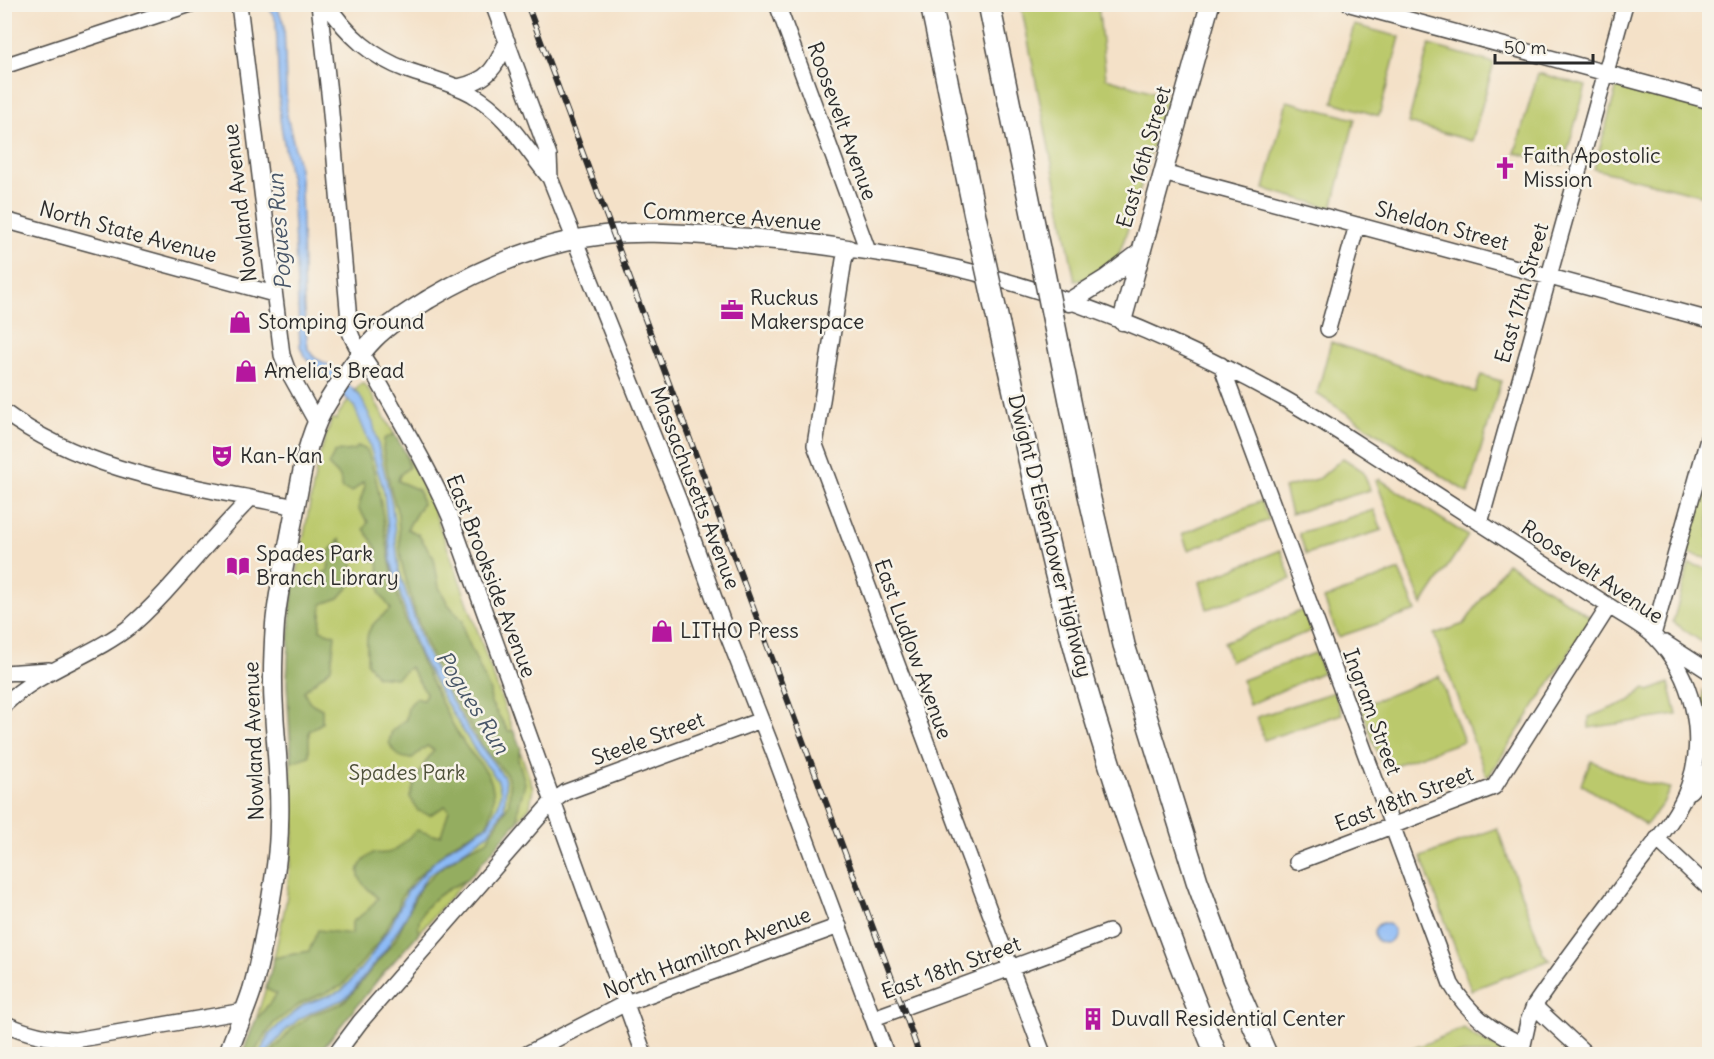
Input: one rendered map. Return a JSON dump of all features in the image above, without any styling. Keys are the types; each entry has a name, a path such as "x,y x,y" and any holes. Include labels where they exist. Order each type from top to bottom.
{"highway":[{"name":"Dwight D Eisenhower Highway","path":"931,4 999,325 1056,574 1089,697 1145,870 1186,982 1216,1054"},
{"path":"989,4 1089,495 1124,645 1197,881 1233,979 1266,1054"}],"main road":[{"name":"East 16th Street","path":"1122,321 1210,4"},
{"name":"Commerce Avenue","path":"362,354 372,340 392,323 454,284 511,258 575,240 621,234 684,234 848,249"},
{"path":"1069,302 1106,279 1140,253"},
{"name":"Nowland Avenue","path":"228,1054 251,993 261,957 279,843 279,780 273,658 276,612 304,464 321,415 362,354"}],"street":[{"path":"4,66 191,4"},
{"name":"Nowland Avenue","path":"238,4 284,360 287,369 321,415"},
{"name":"East Brookside Avenue","path":"319,4 330,102 348,328 353,341 423,462 445,506 481,599 644,1054"},
{"path":"327,4 345,30 368,50 407,70 458,87 483,101 501,115 550,178"},
{"name":"Massachusetts Avenue","path":"494,4 549,156 550,178 656,442 886,1054"},
{"name":"Roosevelt Avenue","path":"777,4 868,251"},
{"path":"1350,4 1710,101"},
{"name":"East 17th Street","path":"1480,523 1624,4"},
{"path":"458,87 471,85 488,75 497,63 507,41"},
{"name":"Sheldon Street","path":"1163,173 1710,320"},
{"name":"North State Avenue","path":"4,220 274,294"},
{"path":"1328,329 1357,225"},
{"name":"Commerce Avenue","path":"848,249 970,271 1122,321"},
{"name":"East Ludlow Avenue","path":"848,249 840,280 815,445 1043,1054"},
{"name":"Roosevelt Avenue","path":"1122,321 1221,365 1306,411 1653,635 1667,651 1680,672 1694,711 1697,746 1689,787 1682,803 1657,839 1534,1006 1522,1049"},
{"name":"Ingram Street","path":"1221,365 1451,984 1469,1009 1482,1022 1522,1049"},
{"path":"4,412 54,441 115,467 162,480 296,507"},
{"path":"1710,432 1653,635 1710,672"},
{"path":"4,705 21,690 52,670 92,651 132,624 163,595 251,498"},
{"name":"East 18th Street","path":"1297,862 1494,787 1609,606"},
{"path":"4,674 52,670"},
{"name":"Steele Street","path":"336,1054 360,1022 552,802 566,792 761,720"},
{"path":"1682,803 1710,768"},
{"path":"1657,839 1710,889"},
{"name":"North Hamilton Avenue","path":"527,1054 626,1003 839,926"},
{"name":"East 18th Street","path":"874,1018 1109,932"},
{"path":"1534,1006 1586,1054"},
{"path":"4,1023 34,1035 75,1040 244,1011"}],"green space":[{"path":"1021,5 1098,5 1106,78 1167,96 1118,257 1097,278 1075,281"},
{"path":"1354,25 1400,37 1379,116 1333,102"},
{"path":"1429,45 1494,63 1472,141 1408,123"},
{"path":"1538,73 1586,86 1563,165 1515,153"},
{"path":"1618,82 1709,107 1709,197 1594,169"},
{"path":"1287,101 1355,119 1332,208 1264,189"},
{"path":"1331,342 1475,392 1481,375 1501,381 1468,493 1317,394"},
{"name":"Spades Park","path":"360,384 367,387 414,468 434,511 533,788 530,807 380,977 318,1054 242,1054 271,972 286,902 294,828 287,682 291,605 318,460 332,418 336,420"},
{"path":"394,434 405,452 409,467 400,475 398,481 419,490 422,504 407,529 418,534 434,558 439,587 448,604 463,621 464,632 490,691 491,703 508,731 514,731 521,749 518,759 525,783 518,809 518,821 467,880 450,888 426,907 421,915 419,933 318,1054 270,1054 293,1028 313,1014 341,1004 351,995 395,940 420,888 438,870 467,850 487,841 509,804 510,786 507,775 482,746 458,705 427,647 415,613 401,561 398,514 383,449 384,439"},
{"path":"358,446 367,450 374,473 390,562 409,630 422,663 452,723 490,780 494,795 493,806 487,825 453,844 413,881 401,897 398,909 378,943 342,986 303,1002 274,1023 255,1054 242,1054 256,1020 277,994 266,989 274,958 309,951 318,930 352,934 352,922 368,910 378,898 360,879 361,864 373,853 394,851 417,830 441,835 449,810 445,806 430,815 418,811 410,797 420,772 434,750 427,746 411,759 399,756 389,742 392,731 406,719 408,707 416,698 423,700 426,693 410,667 396,678 377,676 367,663 369,630 391,609 380,594 378,560 372,561 369,557 377,549 364,529 368,522 358,508 365,486 363,482 352,492 342,489 340,477 328,465 335,452 354,450"},
{"path":"1709,454 1709,559 1683,552"},
{"path":"1343,458 1363,471 1370,490 1291,514 1284,488 1320,478"},
{"path":"1379,479 1468,536 1422,605 1376,480"},
{"path":"1261,501 1269,520 1188,550 1182,534"},
{"path":"1374,510 1382,530 1306,554 1299,533"},
{"path":"340,539 352,560 355,580 339,598 322,604 320,630 335,635 331,668 304,691 309,702 322,709 322,723 309,731 309,756 292,762 287,682 291,605 295,582 328,571 330,550"},
{"path":"1281,550 1291,579 1207,609 1200,582"},
{"path":"1507,563 1592,618 1490,774 1486,776 1434,634 1464,624"},
{"path":"1689,564 1709,569 1709,647 1673,622"},
{"path":"1399,570 1416,611 1338,637 1324,599"},
{"path":"1303,610 1311,631 1230,661 1224,642"},
{"path":"1315,653 1323,672 1249,705 1242,680"},
{"path":"1439,676 1464,741 1383,769 1361,706"},
{"path":"1669,683 1677,715 1589,728 1589,717 1629,701 1645,688 1649,691"},
{"path":"1703,691 1709,695 1709,742 1703,706"},
{"path":"1334,692 1342,714 1264,740 1257,717"},
{"path":"1591,761 1636,781 1670,788 1663,803 1646,825 1581,784"},
{"path":"1497,828 1543,953 1550,960 1471,990 1421,857"},
{"path":"1464,1028 1504,1054 1400,1054"}],"water":[{"path":"276,4 284,24 287,116 301,186 304,309 308,349 315,358 327,364 360,396 373,423 392,505 399,571 424,647 443,686 472,735 504,777 506,787 504,809 488,834 427,876 386,949 351,993 342,1000 299,1019 284,1032 266,1054 259,1054 269,1035 305,1004 341,991 350,982 392,924 408,890 435,861 453,846 488,825 499,803 501,792 498,781 478,755 420,655 391,562 384,491 367,437 354,406 304,356 300,346 292,188 280,120 276,21 268,5"},
{"path":"1384,923 1391,926 1394,933 1391,940 1384,943 1377,940 1374,933 1377,926"}],"railway":[{"path":"527,4 919,1054"}],"place":[{"name":"Faith Apostolic Mission","path":"1505,168"},
{"name":"Ruckus Makerspace","path":"732,310"},
{"name":"Stomping Ground","path":"240,322"},
{"name":"Amelia's Bread","path":"246,371"},
{"name":"Kan-Kan","path":"222,456"},
{"name":"Spades Park Branch Library","path":"238,566"},
{"name":"LITHO Press","path":"662,631"},
{"name":"Duvall Residential Center","path":"1093,1019"}],"water label":[{"name":"Pogues Run","path":"279,232"},
{"name":"Pogues Run","path":"473,702"}]}
